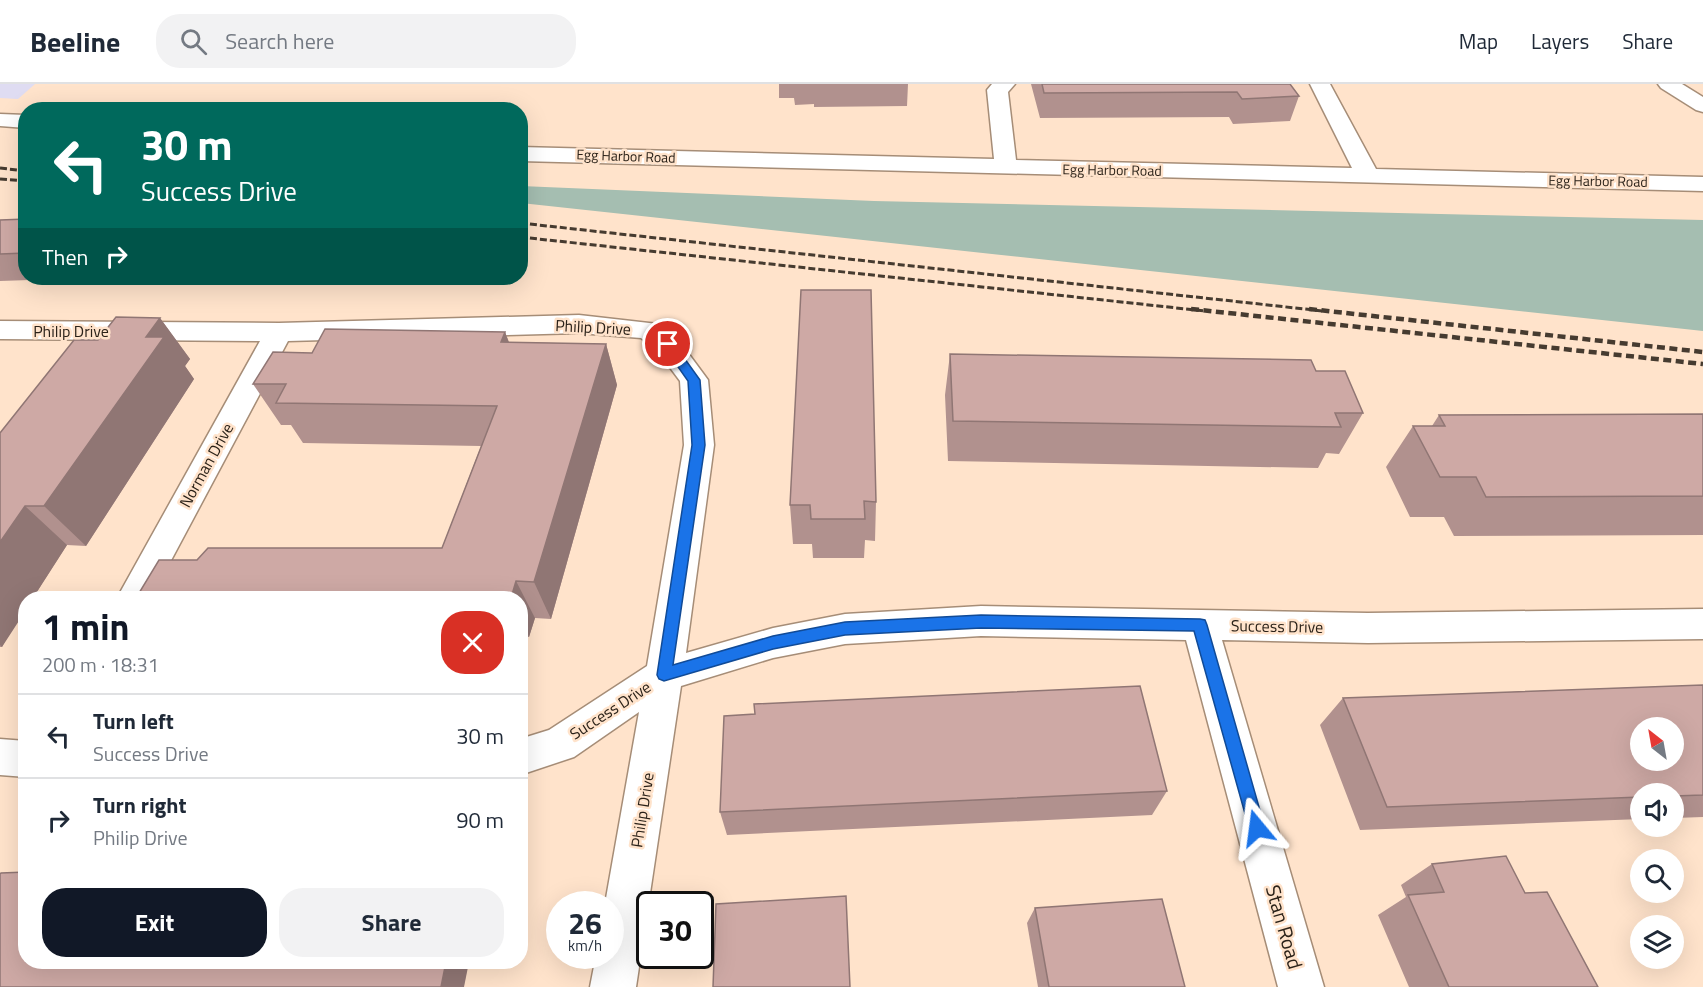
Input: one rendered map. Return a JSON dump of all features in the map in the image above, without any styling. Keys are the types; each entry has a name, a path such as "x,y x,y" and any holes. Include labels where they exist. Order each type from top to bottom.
{"street":[{"path":"1005,84 997,90 1006,167"},
{"path":"1320,84 1368,176"},
{"path":"1668,84 1703,106"},
{"path":"0,120 18,121"},
{"name":"Egg Harbor Road","path":"528,153 1703,184"},
{"name":"Philip Drive","path":"0,330 279,332 579,324 648,330 668,344 694,380 699,445 613,987"},
{"name":"Norman Drive","path":"138,591 279,332"},
{"name":"Success Drive","path":"528,754 560,744 664,675 773,643 845,629 981,621 1368,628 1703,624"},
{"name":"Stan Road","path":"1200,625 1301,987"},
{"path":"0,757 18,758"}],"shaded area":[{"path":"0,84 35,84 18,99 0,98"}],"green space":[{"path":"528,186 874,201 1703,220 1703,331 528,204"}],"building":[{"path":"1042,84 1290,84 1299,96 1242,99 1237,92 1044,93"},
{"path":"18,219 18,253 0,254 0,220"},
{"path":"801,290 871,290 876,502 864,501 865,519 811,519 810,505 790,505"},
{"path":"116,317 160,318 146,337 164,337 44,506 25,506 0,542 0,433 74,340 98,340"},
{"path":"325,329 505,332 501,342 606,344 534,582 516,581 513,591 140,591 159,560 197,560 208,548 442,548 497,406 276,403 286,384 253,384 273,352 312,353"},
{"path":"950,354 1311,360 1316,371 1345,371 1363,413 1335,413 1341,427 953,421"},
{"path":"1703,414 1703,496 1486,497 1476,477 1440,477 1413,426 1445,426 1439,415"},
{"path":"1703,685 1703,795 1684,796 1684,783 1630,783 1630,797 1387,807 1343,698"},
{"path":"1140,686 1167,791 720,812 724,716 755,714 754,704"},
{"path":"1506,856 1525,893 1547,892 1598,987 1449,987 1408,895 1444,892 1432,864"},
{"path":"18,872 18,969 445,969 441,987 0,987 1,873"},
{"path":"846,896 850,987 713,987 716,904"},
{"path":"1162,899 1185,987 1049,987 1035,908"}],"railway":[{"path":"0,168 18,170"},
{"path":"0,179 18,180"},
{"path":"528,224 1323,311"},
{"path":"528,238 1205,311"},
{"path":"1191,309 1703,364"},
{"path":"1309,309 1703,352"}],"route":[{"path":"668,344 694,380 699,445 664,675 773,643 845,629 981,621 1200,625 1257,828"}]}
